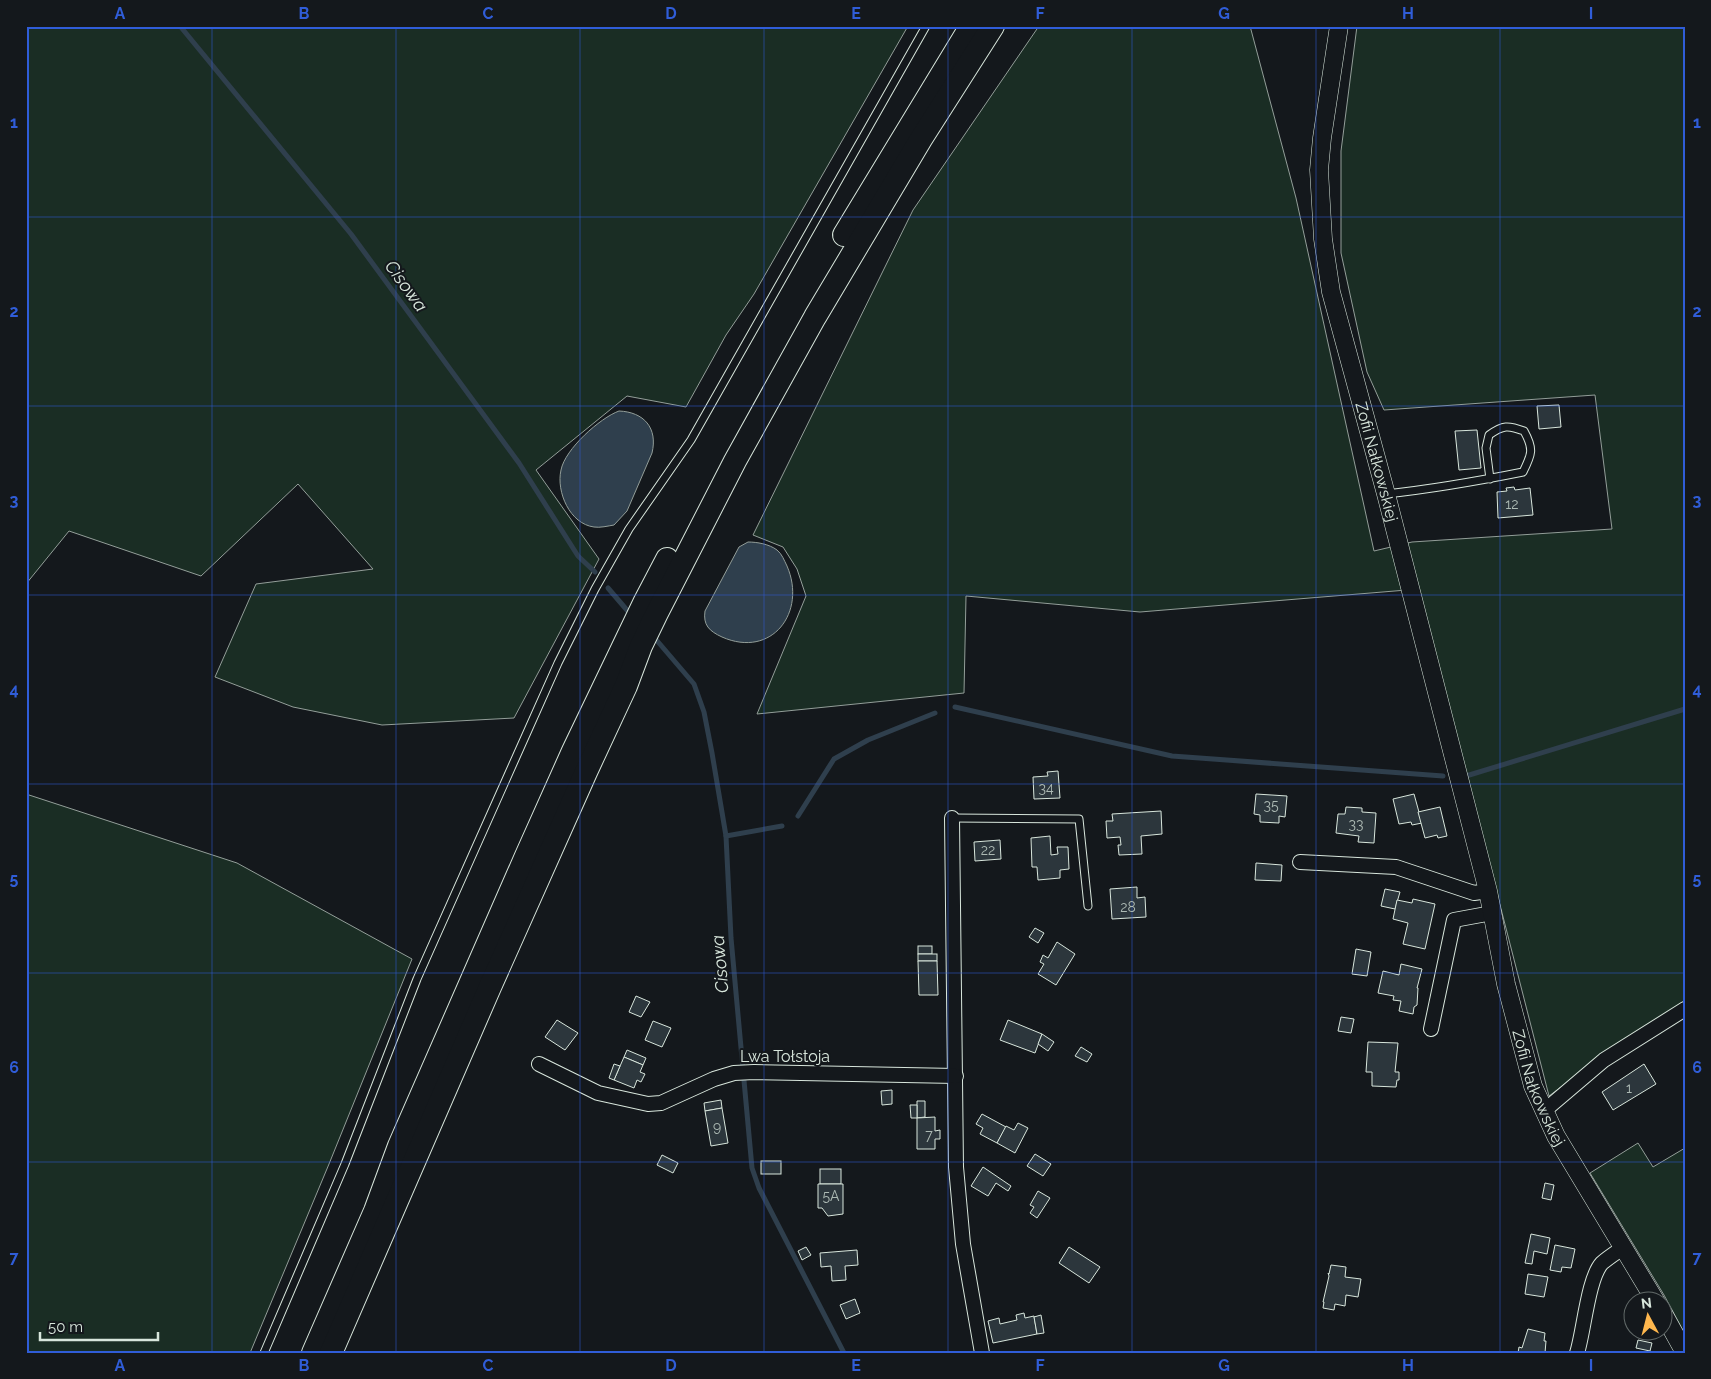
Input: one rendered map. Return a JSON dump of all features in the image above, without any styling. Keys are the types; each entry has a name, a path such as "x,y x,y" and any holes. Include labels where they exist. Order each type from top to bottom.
{"main road":[{"path":"313,1353 375,1211 399,1146 573,751 635,640 722,452 782,343 867,196 971,26"},
{"path":"651,607 815,317 892,186 993,26"},
{"path":"331,1353 490,987 626,686 635,640"}],"street":[{"name":"Zofii Nałkowskiej","path":"1339,26 1319,170 1323,239 1331,292 1386,494 1488,891 1506,984 1533,1086 1577,1173 1650,1292"},
{"path":"952,818 956,1167 963,1244 982,1353"},
{"path":"1300,862 1396,867 1474,893 1488,891"},
{"path":"1431,1029 1454,920 1492,913"},
{"path":"1544,1111 1604,1060 1685,1009"},
{"name":"Lwa Tołstoja","path":"539,1064 571,1081 598,1092 648,1104 661,1103 714,1079 734,1073 956,1076"},
{"path":"1578,1353 1592,1285 1601,1264 1624,1247"},
{"path":"1674,1333 1685,1353"}],"lane":[{"path":"264,1353 346,1164 417,979 558,663 595,589 629,529 691,440 926,26"},
{"path":"1386,494 1490,478 1524,472 1532,456 1531,442 1524,431 1512,427 1500,428 1489,436 1486,448 1490,478"},
{"path":"952,818 1079,820 1088,906"}],"green space":[{"path":"26,26 908,26 754,294 726,335 686,407 627,396 536,470 599,559 514,718 382,725 293,707 215,677 256,584 373,569 298,484 201,576 69,531 26,584"},
{"path":"1039,26 1250,26 1296,198 1374,551 1412,542 1612,529 1595,395 1384,410 1367,372 1341,253 1341,151 1357,26 1685,26 1685,1002 1609,1051 1549,1096 1419,589 1140,612 966,596 964,693 757,714 806,596 797,569 783,547 753,535 913,210"},
{"path":"26,794 237,863 412,959 250,1353 26,1353"},
{"path":"1638,1143 1653,1167 1685,1148 1685,1334 1674,1314 1674,1292 1662,1292 1590,1173"}],"water":[{"path":"619,411 636,414 647,423 653,436 652,453 627,511 614,525 594,527 585,525 572,513 563,497 560,479 561,470 569,453 584,435 602,420"},
{"path":"748,542 767,545 780,553 787,566 792,583 792,600 788,614 781,627 770,636 756,642 740,642 722,637 710,630 706,624 705,611 739,547"}],"building":[{"path":"1559,405 1561,427 1539,429 1537,406"},
{"path":"1477,430 1481,468 1459,470 1455,431"},
{"path":"1514,487 1515,490 1530,488 1533,515 1498,518 1497,492 1507,491 1506,488"},
{"path":"1058,771 1060,798 1034,799 1033,777 1048,776 1047,772"},
{"path":"1256,794 1287,796 1285,817 1279,816 1279,823 1260,822 1260,815 1254,814"},
{"path":"1414,794 1422,823 1412,825 1411,822 1399,824 1393,799"},
{"path":"1346,807 1362,808 1362,812 1376,813 1374,843 1358,842 1359,836 1336,833 1338,814 1345,814"},
{"path":"1440,807 1447,836 1438,838 1437,835 1425,838 1418,812"},
{"path":"1161,811 1162,834 1141,836 1142,854 1119,855 1118,845 1121,845 1120,837 1107,838 1106,821 1113,821 1112,814"},
{"path":"1050,836 1051,855 1058,854 1057,847 1068,847 1069,869 1060,870 1060,878 1038,880 1037,867 1032,867 1031,838"},
{"path":"1000,840 1001,859 975,861 974,842"},
{"path":"1256,863 1282,865 1281,881 1255,880"},
{"path":"1137,887 1137,898 1145,897 1146,917 1112,919 1110,889"},
{"path":"1385,889 1400,892 1395,909 1381,906"},
{"path":"1413,899 1435,904 1425,949 1403,944 1408,923 1393,919 1397,900 1412,903"},
{"path":"1035,928 1044,933 1038,943 1029,937"},
{"path":"1057,942 1075,954 1056,985 1038,974 1044,964 1040,962 1043,955 1048,958"},
{"path":"918,946 932,946 932,954 918,954"},
{"path":"1356,949 1371,952 1367,976 1352,974"},
{"path":"918,954 937,954 937,961 918,961"},
{"path":"918,961 937,961 938,995 919,995"},
{"path":"1401,964 1422,969 1417,988 1417,1005 1414,1007 1413,1014 1399,1011 1401,1001 1393,1000 1394,996 1378,993 1383,971 1399,975"},
{"path":"636,996 650,1002 641,1017 629,1012"},
{"path":"1341,1017 1354,1019 1351,1033 1338,1031"},
{"path":"557,1020 578,1033 565,1050 545,1037"},
{"path":"1008,1020 1042,1034 1035,1053 1000,1040"},
{"path":"653,1021 671,1028 662,1047 645,1040"},
{"path":"1042,1034 1054,1042 1048,1051 1038,1044"},
{"path":"1368,1042 1398,1043 1395,1072 1399,1072 1399,1080 1397,1080 1396,1087 1372,1086 1372,1072 1366,1072"},
{"path":"1081,1047 1092,1054 1087,1062 1075,1056"},
{"path":"627,1050 646,1058 643,1065 624,1057"},
{"path":"624,1057 643,1065 640,1072 645,1074 641,1082 637,1080 634,1088 614,1080"},
{"path":"614,1064 620,1066 614,1080 609,1078"},
{"path":"1644,1064 1656,1084 1613,1110 1602,1092"},
{"path":"892,1090 892,1104 882,1105 881,1091"},
{"path":"721,1100 722,1108 705,1111 704,1103"},
{"path":"917,1101 925,1101 925,1117 917,1118"},
{"path":"910,1105 917,1105 917,1118 911,1118"},
{"path":"722,1108 728,1143 711,1146 705,1111"},
{"path":"982,1114 1006,1127 997,1143 980,1134 983,1128 976,1124"},
{"path":"935,1117 935,1131 940,1130 940,1139 935,1139 935,1149 917,1149 917,1118"},
{"path":"1018,1123 1028,1128 1015,1153 997,1143 1006,1126 1014,1130"},
{"path":"1035,1154 1051,1164 1043,1176 1027,1166"},
{"path":"662,1155 678,1163 673,1173 657,1165"},
{"path":"761,1161 781,1161 781,1174 761,1174"},
{"path":"983,1167 1011,1186 1008,1191 996,1183 988,1196 971,1186"},
{"path":"820,1169 841,1169 841,1184 820,1184"},
{"path":"1545,1183 1554,1185 1551,1200 1542,1198"},
{"path":"818,1184 843,1184 843,1214 828,1216 822,1208 818,1208"},
{"path":"1038,1191 1050,1198 1037,1218 1030,1213 1034,1207 1030,1205"},
{"path":"1531,1234 1550,1238 1547,1254 1534,1251 1532,1264 1525,1263"},
{"path":"1555,1245 1575,1249 1571,1268 1562,1267 1561,1272 1550,1270"},
{"path":"806,1247 811,1255 802,1260 798,1251"},
{"path":"1069,1247 1100,1267 1089,1283 1059,1263"},
{"path":"857,1250 858,1265 845,1266 846,1280 832,1281 831,1266 821,1267 820,1253"},
{"path":"1331,1265 1346,1267 1345,1277 1361,1279 1358,1297 1346,1295 1345,1306 1335,1304 1334,1310 1323,1308"},
{"path":"1528,1274 1548,1277 1544,1297 1525,1294"},
{"path":"855,1299 860,1313 846,1319 840,1305"},
{"path":"1024,1313 1025,1318 1034,1316 1037,1334 993,1343 988,1321 999,1318 1000,1324 1017,1320 1016,1315"},
{"path":"1041,1315 1044,1333 1037,1334 1034,1317"},
{"path":"1528,1329 1545,1333 1545,1353 1518,1353 1519,1347 1522,1348"},
{"path":"1638,1342 1652,1343 1650,1351 1636,1348"}],"waterway":[{"name":"Cisowa","path":"180,26 351,234 519,463 578,556 595,572"},
{"name":"Cisowa","path":"608,588 632,616"},
{"name":"Cisowa","path":"653,636 694,684 704,712 712,753 726,836 731,938 752,1168 759,1188 844,1353"},
{"path":"955,707 1172,756 1443,776"},
{"path":"1466,776 1685,709"},
{"path":"798,816 834,759 868,740 935,713"},
{"path":"726,836 782,826"}]}
